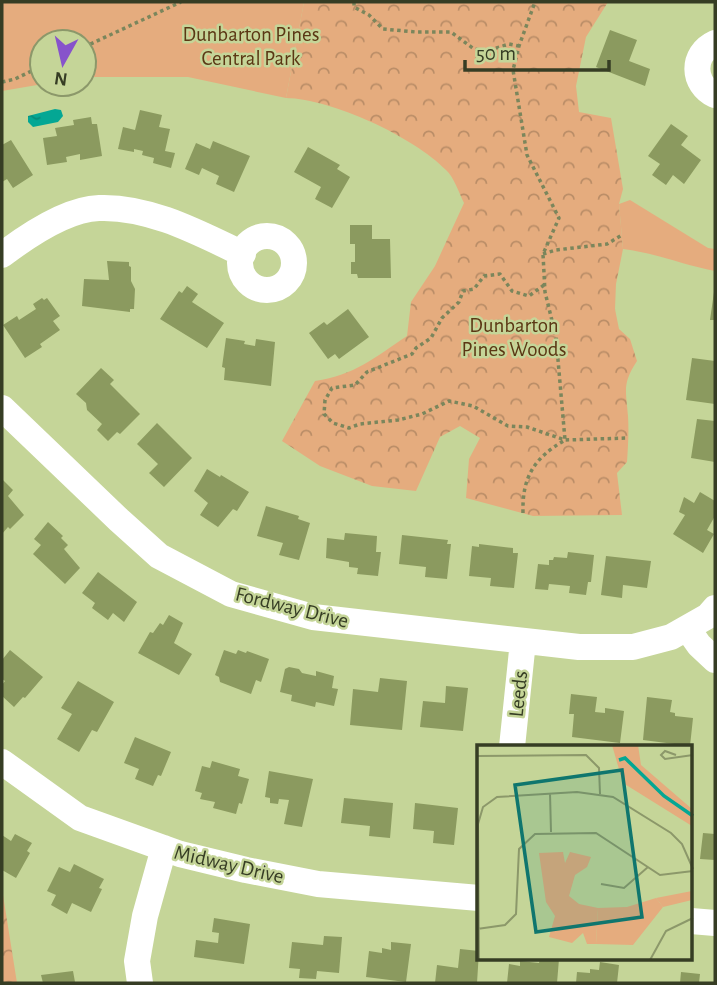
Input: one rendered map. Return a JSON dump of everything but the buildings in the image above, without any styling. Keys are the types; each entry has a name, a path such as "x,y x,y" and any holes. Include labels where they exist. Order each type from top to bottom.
{"street":[{"path":"715,43 703,52 697,70 704,88 715,95"},
{"path":"2,255 42,227 97,207 128,210 161,218 243,254"},
{"name":"Fordway Drive","path":"2,408 159,556 231,594 313,617 579,647 633,647 671,637 715,608"},
{"path":"687,628 699,645 715,660"},
{"name":"Leeds","path":"512,745 523,641"},
{"name":"Midway Drive","path":"2,762 80,818 180,854 318,884 477,898"},
{"path":"140,983 137,961 145,916 164,848"},
{"path":"692,920 715,923"}],"path":[{"path":"98,41 181,2"},
{"path":"354,2 354,7 369,15 383,29 451,32 474,49 487,51 509,44 519,46"},
{"path":"535,2 513,70 527,155 559,218 543,254 544,285 556,337 565,440"},
{"path":"2,82 28,73"},
{"path":"543,254 607,244 622,235"},
{"path":"544,285 529,296 512,291 500,274 484,276 474,289 463,291 460,302 442,318 431,338 412,354 367,372 355,385 332,388 325,400 324,414 333,423 349,428 422,414 449,401 473,406 508,426 527,427 565,440 628,438"},
{"path":"523,513 523,491 529,474 547,450 565,440"}],"green space":[{"name":"Dunbarton Pines Central Park","path":"2,2 304,2 286,98 188,77 98,77 98,28 28,28 28,87 2,91"},
{"name":"Dunbarton Pines Woods","path":"304,2 608,2 586,37 576,86 579,112 611,118 623,189 619,204 623,249 616,284 615,309 619,329 630,339 637,361 626,387 627,462 617,473 622,515 533,516 466,498 469,459 480,438 460,426 440,437 416,491 372,486 320,466 282,441 315,381 353,370 407,336 411,302 435,266 464,203 449,173 414,145 348,113 326,105 286,98"},
{"path":"630,200 708,248 715,249 715,271 623,249 619,204"},
{"path":"3,895 17,983 2,983"}],"water":[{"path":"61,110 63,116 58,122 33,127 28,122 28,116"}]}
